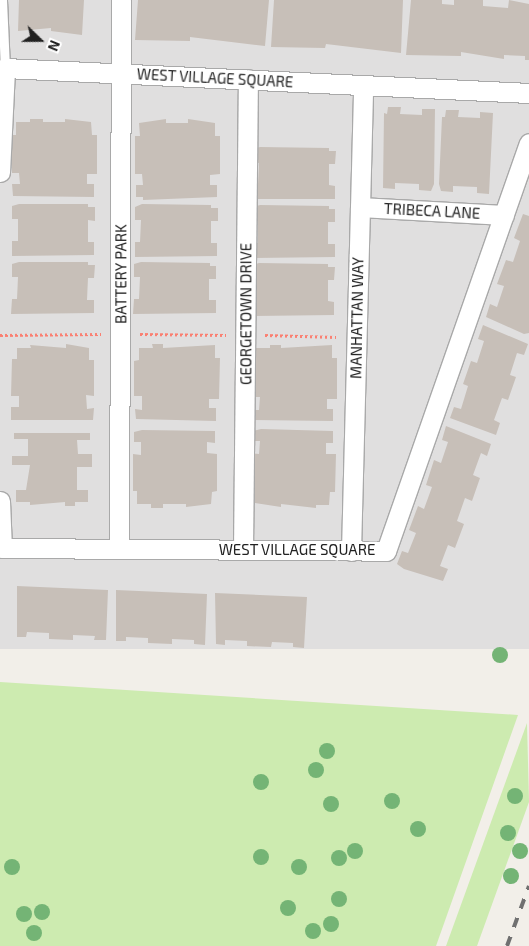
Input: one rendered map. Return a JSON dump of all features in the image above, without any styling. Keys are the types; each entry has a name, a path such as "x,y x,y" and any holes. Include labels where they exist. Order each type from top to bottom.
{"street":[{"name":"BATTERY PARK","path":"119,548 121,0"},
{"name":"WEST VILLAGE SQUARE","path":"5,68 248,78 529,93"},
{"path":"0,172 5,68"},
{"name":"GEORGETOWN DRIVE","path":"244,550 248,78"},
{"name":"MANHATTAN WAY","path":"351,551 363,85"},
{"name":"WEST VILLAGE SQUARE","path":"0,501 2,548 386,551 529,143"},
{"name":"TRIBECA LANE","path":"360,207 504,215"}],"lane":[{"path":"2,0 5,68"}],"path":[{"path":"0,335 246,335 356,338"}],"shaded area":[{"path":"0,0 529,0 529,649 0,649"}],"green space":[{"path":"0,682 518,715 436,946 0,946"},
{"path":"527,723 529,802 477,946 446,946"}],"building":[{"path":"19,0 84,0 82,35 51,31 51,28 18,31"},
{"path":"138,0 269,0 265,46 190,37 190,41 135,40"},
{"path":"274,0 403,0 401,53 326,44 325,48 271,47"},
{"path":"411,0 442,0 442,4 454,5 454,0 483,0 483,6 508,8 509,0 529,4 529,60 525,60 525,56 504,55 504,59 461,52 461,56 406,55"},
{"path":"388,107 401,107 400,114 422,115 422,109 435,109 434,184 431,191 419,190 419,184 395,183 395,189 383,188 384,113 387,114"},
{"path":"446,110 459,110 458,117 480,118 480,112 493,113 489,194 477,193 477,187 453,186 453,192 441,191 439,184 442,117 445,117"},
{"path":"30,119 43,119 43,122 65,122 65,119 91,122 92,135 97,135 97,174 87,174 87,184 94,184 94,197 13,196 12,184 20,184 19,173 12,173 11,135 16,135 16,122 30,122"},
{"path":"166,119 166,123 188,123 188,119 215,123 215,136 220,136 220,174 210,175 210,185 217,185 217,197 143,200 143,197 136,197 136,185 143,185 142,174 135,174 135,136 140,136 139,123"},
{"path":"260,147 329,148 329,151 336,151 335,164 329,164 329,185 335,186 335,199 252,199 253,184 258,184 259,163 253,162 253,149"},
{"path":"19,204 88,204 88,207 95,207 95,221 88,220 88,242 94,242 94,255 12,256 12,241 18,241 18,219 12,219 12,206"},
{"path":"142,204 211,205 211,208 218,208 218,221 211,221 211,243 217,243 217,256 135,257 135,242 140,242 141,220 135,220 135,207"},
{"path":"260,205 329,206 329,209 335,209 335,222 328,222 328,244 335,244 335,257 252,258 252,242 258,243 258,221 252,221 253,207"},
{"path":"523,214 529,216 529,333 524,334 486,317 490,304 497,307 504,286 497,284 506,260 513,262 520,241 514,238"},
{"path":"19,262 88,262 88,265 95,265 94,278 88,278 87,300 94,300 94,313 11,314 12,299 17,299 18,277 12,277 12,264"},
{"path":"141,262 210,263 210,266 216,266 216,279 209,279 209,300 216,300 216,313 133,314 134,299 139,299 140,277 134,277 134,264"},
{"path":"259,263 328,264 328,267 335,267 334,280 328,280 328,301 334,302 334,315 251,316 252,300 257,300 257,279 252,278 252,265"},
{"path":"483,325 528,344 524,355 517,353 510,375 516,377 508,400 502,398 494,420 500,423 496,435 450,418 454,407 461,409 468,386 463,384 471,361 477,363 484,341 478,339"},
{"path":"66,344 89,348 89,360 94,360 94,396 86,395 87,409 94,408 93,420 11,420 11,407 19,407 19,396 11,396 12,359 17,359 17,348 31,348 30,345 66,348"},
{"path":"152,344 163,344 163,348 215,345 215,358 220,358 219,399 209,399 209,408 216,408 216,421 136,419 135,409 142,410 142,396 134,396 134,361 139,360 139,348 153,348"},
{"path":"270,345 281,345 281,348 332,345 332,358 337,358 337,399 327,399 327,409 333,409 333,421 252,420 253,410 259,410 260,397 251,397 251,361 256,361 256,348 270,348"},
{"path":"446,426 491,444 487,456 481,453 473,475 480,478 472,501 465,498 457,521 464,524 455,548 448,545 440,566 448,569 443,581 404,569 397,564 402,551 408,553 416,533 409,530 418,506 424,509 432,487 426,485 434,460 441,463 448,442 442,440"},
{"path":"261,429 333,431 333,443 326,443 326,454 336,454 335,492 330,492 329,505 316,505 316,508 281,504 281,507 255,503 255,490 251,490 251,453 259,454 260,441 253,441 253,431"},
{"path":"142,430 215,431 215,443 207,442 207,453 217,454 217,491 212,492 211,504 186,507 186,504 163,504 163,508 151,508 151,504 137,504 137,491 133,491 133,454 141,455 141,442 134,442 134,432"},
{"path":"14,433 90,433 90,440 77,440 78,454 92,454 92,467 77,467 77,490 88,490 88,502 75,502 75,506 65,506 65,502 30,505 30,502 16,502 16,490 26,490 30,465 12,465 12,456 28,456 28,439 14,439"},
{"path":"17,586 108,590 106,640 94,640 95,636 73,635 73,640 49,639 49,633 27,632 26,637 17,637"},
{"path":"116,590 207,594 205,645 194,644 194,640 172,639 172,644 148,643 148,638 126,637 126,641 116,641"},
{"path":"215,593 307,597 304,648 293,647 293,643 272,642 271,647 247,646 247,641 225,640 225,645 216,644"}],"railway":[{"path":"507,946 529,886"}]}
